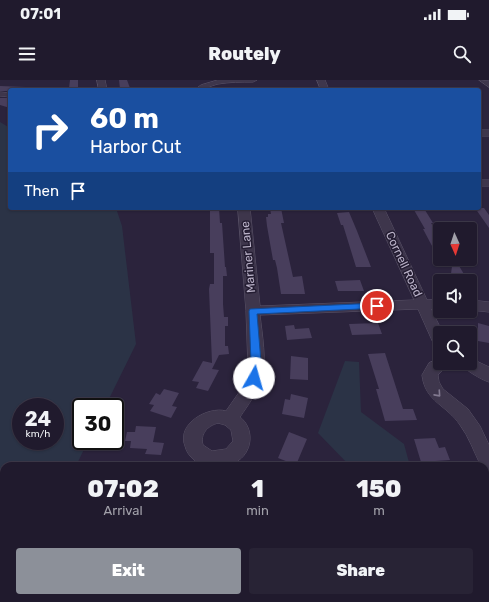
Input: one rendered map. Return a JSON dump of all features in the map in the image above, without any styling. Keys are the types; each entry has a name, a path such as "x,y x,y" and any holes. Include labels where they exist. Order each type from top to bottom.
{"street":[{"path":"201,88 208,84 219,81 253,80"},
{"path":"483,80 489,85"},
{"name":"Mariner Lane","path":"230,419 246,395 255,372 256,362 244,210"},
{"name":"Cornell Road","path":"379,210 433,327"},
{"path":"253,311 433,304"},
{"path":"477,306 489,308"},
{"path":"477,368 489,376"},
{"path":"433,369 430,375 432,388 441,398 458,409 467,419 488,462"}],"shaded area":[{"path":"0,122 8,127 8,210 117,210 122,226 136,344 109,398 72,398 72,450 84,450 78,462 0,462"},
{"path":"345,361 359,362 361,412 404,444 409,462 346,462 318,433"}],"building":[{"path":"70,80 78,80 78,88 69,88"},
{"path":"119,80 127,80 130,88 120,88"},
{"path":"0,86 26,87 8,88 8,91 0,91"},
{"path":"0,98 8,98 8,107 0,105"},
{"path":"484,208 489,215 489,228 476,210"},
{"path":"210,210 219,210 220,223 222,223 227,276 223,276 224,317 228,317 228,326 225,326 225,346 228,346 229,354 219,355 212,369 219,370 208,391 196,388 199,382 192,381 203,361 212,363 209,289 210,284 214,284 214,253 210,253"},
{"path":"270,210 281,210 284,223 281,223 293,277 302,276 305,294 281,294 277,268 275,260 273,260 267,226 266,217 268,217 268,214 271,214"},
{"path":"414,210 425,210 433,223 431,223 433,226 433,248 423,229 425,229"},
{"path":"349,212 371,267 356,267 343,225 341,225 337,213"},
{"path":"452,266 459,266 464,274 451,274"},
{"path":"360,280 364,291 338,291 335,281"},
{"path":"378,323 382,334 352,335 349,324"},
{"path":"478,323 489,326 489,343 478,341"},
{"path":"294,325 295,329 309,328 312,338 287,340 285,326"},
{"path":"385,353 403,409 413,409 417,420 385,421 376,389 379,389 368,354"},
{"path":"291,356 308,358 308,380 290,379"},
{"path":"164,389 179,393 172,406 177,407 171,418 150,411 154,405 149,404 156,393 160,395"},
{"path":"291,394 308,398 304,418 282,414 285,399 290,400"},
{"path":"136,426 156,427 153,442 164,443 161,455 145,454 147,449 130,448 131,441 125,441 127,432 135,432"},
{"path":"289,432 307,439 297,462 288,462 278,458"},
{"path":"435,438 439,448 445,447 450,460 421,462 414,439"}],"route":[{"path":"254,378 256,362 253,311 377,306"}]}
